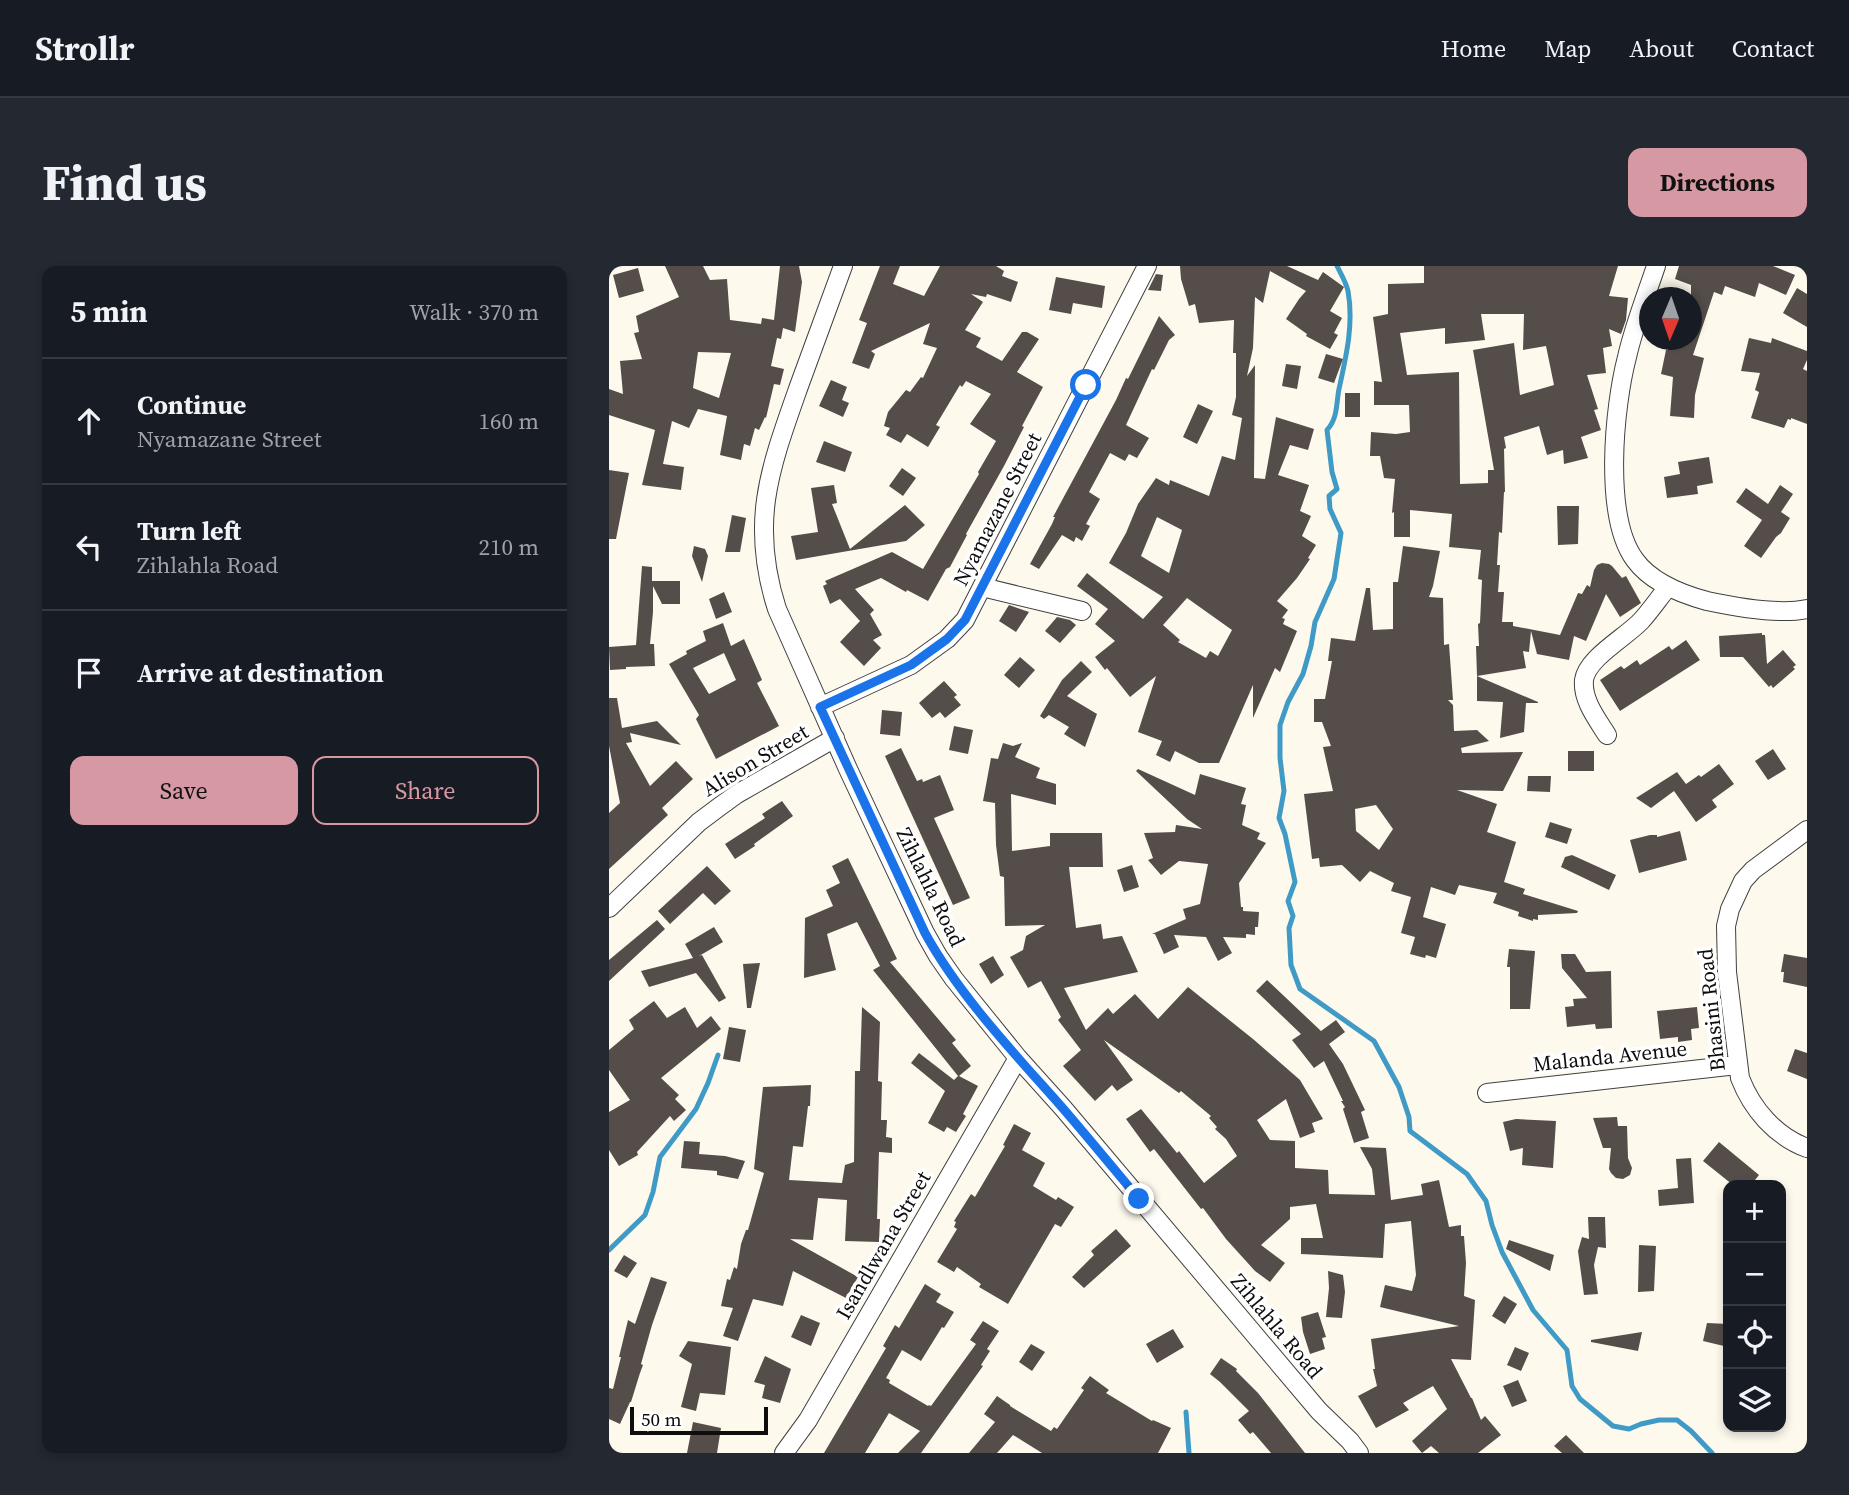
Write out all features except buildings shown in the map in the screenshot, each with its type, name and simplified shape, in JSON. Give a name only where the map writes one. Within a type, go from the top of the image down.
[{"type":"street","name":"Zihlahla Road","points":[[843,266],[777,447],[766,493],[763,549],[771,590],[782,621],[938,956],[1018,1058],[1319,1411],[1359,1453]]},
{"type":"street","name":"Nyamazane Street","points":[[820,707],[911,665],[947,639],[965,620],[1147,266]]},
{"type":"street","points":[[1656,266],[1627,355],[1621,383],[1614,465],[1616,497],[1624,541],[1640,567],[1668,587],[1694,597],[1729,606],[1783,611],[1807,609]]},
{"type":"street","points":[[982,587],[1082,611]]},
{"type":"street","points":[[1607,735],[1590,707],[1585,691],[1587,671],[1643,619],[1668,587]]},
{"type":"street","name":"Alison Street","points":[[609,908],[699,822],[737,794],[835,738]]},
{"type":"street","name":"Bhasini Road","points":[[1807,830],[1753,870],[1743,881],[1730,908],[1726,926],[1727,972],[1737,1065],[1746,1092],[1773,1129],[1807,1149]]},
{"type":"street","name":"Isandlwana Street","points":[[784,1453],[808,1420],[1018,1058]]},
{"type":"street","name":"Malanda Avenue","points":[[1487,1093],[1737,1065]]},
{"type":"waterway","points":[[1337,266],[1348,291],[1350,328],[1336,411],[1327,430],[1337,489],[1329,496],[1330,509],[1341,533],[1334,579],[1315,622],[1303,674],[1288,702],[1280,725],[1284,791],[1279,818],[1295,882],[1288,901],[1293,916],[1289,928],[1291,965],[1300,989],[1374,1041],[1399,1087],[1409,1117],[1410,1131],[1467,1174],[1486,1201],[1502,1252],[1533,1310],[1567,1350],[1572,1386],[1580,1399],[1613,1426],[1629,1429],[1659,1420],[1677,1420],[1712,1453]]},
{"type":"waterway","points":[[609,1250],[645,1215],[660,1157],[696,1109],[718,1055]]},
{"type":"waterway","points":[[1186,1412],[1189,1453]]},
{"type":"route","points":[[1086,385],[965,620],[947,639],[911,665],[820,707],[938,956],[1018,1058],[1139,1199]]}]
